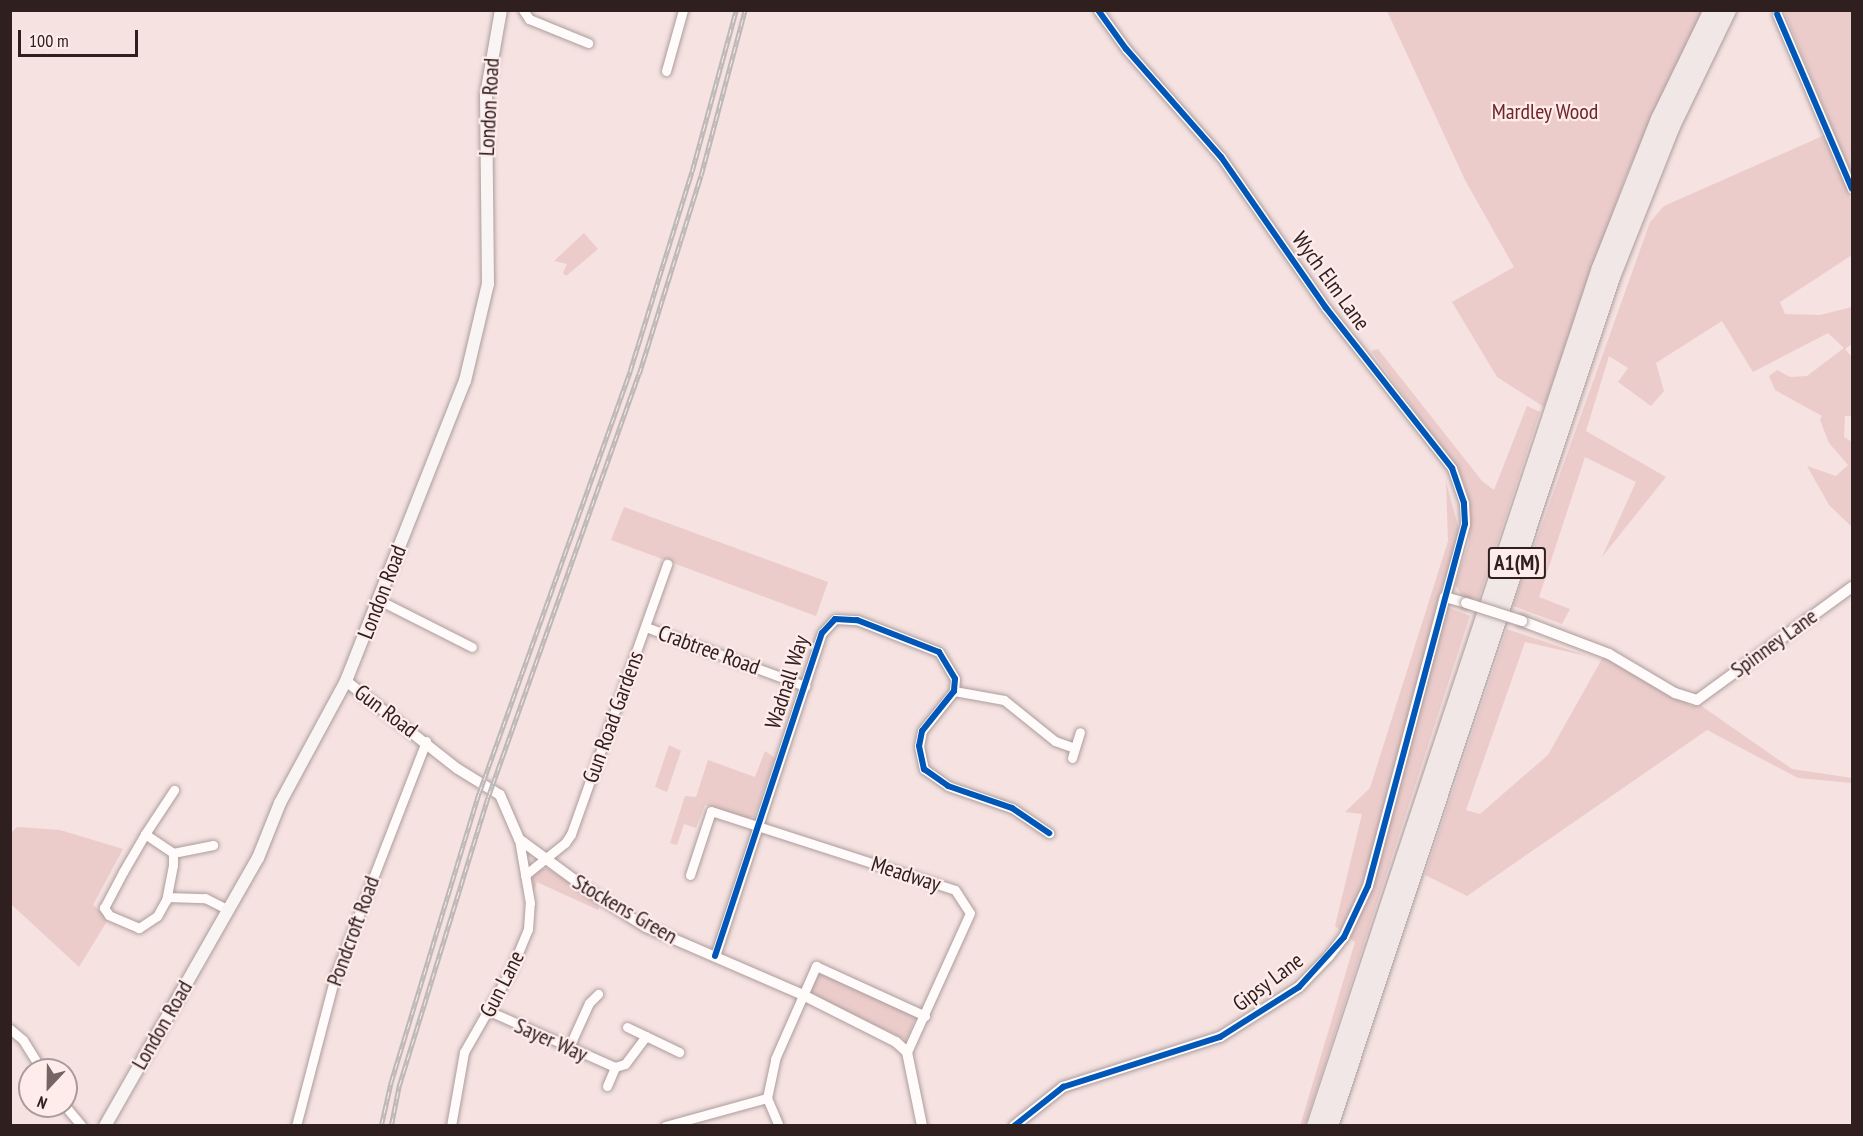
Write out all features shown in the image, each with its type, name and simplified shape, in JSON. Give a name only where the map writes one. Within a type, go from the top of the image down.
[{"type":"highway","name":"A1(M)","points":[[1315,1125],[1600,268],[1659,120],[1712,10]]},
{"type":"highway","name":"A1(M)","points":[[1330,1125],[1612,277],[1672,126],[1728,10]]},
{"type":"main road","name":"London Road","points":[[105,1125],[258,858],[280,803],[346,681],[465,381],[483,317],[490,259],[486,95],[501,10]]},
{"type":"street","points":[[523,10],[529,19],[588,43]]},
{"type":"street","name":"Wych Elm Lane","points":[[1098,10],[1126,49],[1221,157],[1326,308],[1452,468],[1464,503],[1465,524],[1445,597]]},
{"type":"street","points":[[666,71],[679,12]]},
{"type":"street","points":[[1777,14],[1852,189]]},
{"type":"street","name":"Gun Road Gardens","points":[[525,875],[571,834],[667,564]]},
{"type":"street","name":"Spinney Lane","points":[[1445,597],[1522,621],[1609,654],[1675,693],[1696,700],[1852,587]]},
{"type":"street","name":"Gipsy Lane","points":[[1014,1125],[1063,1086],[1220,1037],[1299,987],[1329,956],[1344,937],[1368,886],[1445,597]]},
{"type":"street","points":[[379,600],[472,647]]},
{"type":"street","name":"Wadnall Way","points":[[715,956],[822,633],[835,619],[857,620],[929,646],[949,665],[955,679],[954,691]]},
{"type":"street","name":"Crabtree Road","points":[[646,627],[805,686]]},
{"type":"street","name":"Gun Road","points":[[346,681],[374,706],[426,741],[458,769],[500,795],[519,839]]},
{"type":"street","points":[[1049,833],[1012,808],[948,786],[924,769],[919,746],[922,731],[954,691],[1004,700],[1073,753],[1080,732]]},
{"type":"street","name":"Pondcroft Road","points":[[296,1125],[335,976],[426,741]]},
{"type":"street","points":[[173,853],[167,897],[157,916],[139,928],[109,915],[104,908],[145,834],[174,790]]},
{"type":"street","name":"Meadway","points":[[690,874],[711,811],[955,890],[966,902],[968,920],[907,1052]]},
{"type":"street","points":[[145,834],[173,853],[213,845]]},
{"type":"street","name":"Stockens Green","points":[[519,839],[544,860],[646,927],[803,995],[896,1042],[907,1052]]},
{"type":"street","name":"Gun Lane","points":[[454,1124],[464,1052],[489,1011],[528,929],[531,913],[519,839]]},
{"type":"street","points":[[167,897],[205,898],[227,909]]},
{"type":"street","points":[[779,1125],[767,1098],[770,1072],[816,966],[925,1016]]},
{"type":"street","points":[[569,1047],[586,1009],[598,994]]},
{"type":"street","name":"Sayer Way","points":[[489,1011],[615,1067],[625,1064],[646,1036]]},
{"type":"street","points":[[627,1027],[679,1052]]},
{"type":"street","points":[[10,1029],[23,1040],[34,1058]]},
{"type":"street","points":[[907,1052],[922,1125]]},
{"type":"street","name":"Sayer Way","points":[[607,1086],[615,1067]]},
{"type":"street","points":[[665,1125],[767,1098]]},
{"type":"green space","name":"Mardley Wood","points":[[1387,11],[1703,11],[1625,178],[1544,407],[1497,377],[1452,302],[1514,267],[1465,180]]},
{"type":"green space","points":[[1784,11],[1852,11],[1852,175],[1834,132]]},
{"type":"green space","points":[[1825,135],[1852,202],[1852,255],[1780,302],[1785,314],[1820,315],[1852,307],[1852,344],[1845,349],[1852,357],[1852,416],[1845,416],[1844,437],[1852,442],[1852,527],[1829,505],[1807,466],[1836,476],[1848,465],[1829,443],[1820,420],[1822,416],[1775,390],[1769,376],[1777,370],[1790,377],[1807,376],[1844,348],[1828,333],[1753,372],[1722,321],[1656,363],[1664,391],[1651,406],[1618,382],[1628,368],[1609,356],[1586,431],[1666,477],[1602,557],[1636,482],[1585,457],[1539,597],[1570,609],[1562,624],[1513,606],[1650,222],[1664,206]]},
{"type":"green space","points":[[584,233],[598,249],[566,276],[563,273],[567,264],[554,261]]},
{"type":"green space","points":[[1378,349],[1482,481],[1494,490],[1527,406],[1540,412],[1478,600],[1463,597],[1455,585],[1469,542],[1470,503],[1463,481],[1453,462],[1371,351]]},
{"type":"green space","points":[[1446,482],[1460,533],[1437,603],[1470,616],[1305,1125],[1300,1126],[1355,942],[1335,926],[1362,814],[1345,812],[1370,788],[1448,541]]},
{"type":"green space","points":[[624,507],[828,582],[816,616],[611,540]]},
{"type":"green space","points":[[1507,629],[1587,656],[1525,642],[1466,810],[1480,814],[1548,755],[1603,657],[1692,706],[1700,705],[1792,769],[1852,778],[1852,783],[1798,778],[1707,730],[1467,896],[1425,875]]},
{"type":"green space","points":[[669,745],[681,751],[667,792],[655,787]]},
{"type":"green space","points":[[765,751],[775,758],[754,817],[746,819],[705,805],[696,828],[684,824],[677,845],[670,843],[685,796],[696,797],[708,760],[755,777]]},
{"type":"green space","points":[[17,827],[60,830],[123,849],[93,905],[109,918],[79,967],[11,904],[10,834]]},
{"type":"green space","points":[[538,869],[549,869],[600,903],[598,910],[537,882],[533,893],[530,880]]},
{"type":"green space","points":[[818,971],[916,1017],[906,1040],[808,993]]},
{"type":"railway","points":[[381,1126],[391,1082],[479,793],[630,371],[692,171],[736,10]]},
{"type":"railway","points":[[391,1126],[399,1086],[488,797],[639,374],[701,175],[745,10]]},
{"type":"cycle path","points":[[1014,1126],[1063,1087],[1220,1037],[1299,987],[1344,937],[1368,886],[1465,524],[1464,503],[1452,468],[1326,308],[1221,157],[1126,49],[1098,10]]},
{"type":"cycle path","points":[[1777,14],[1852,189]]},
{"type":"cycle path","points":[[715,956],[822,633],[835,619],[857,620],[939,652],[955,679],[954,691],[922,731],[919,746],[924,769],[948,786],[1012,808],[1049,833]]}]
